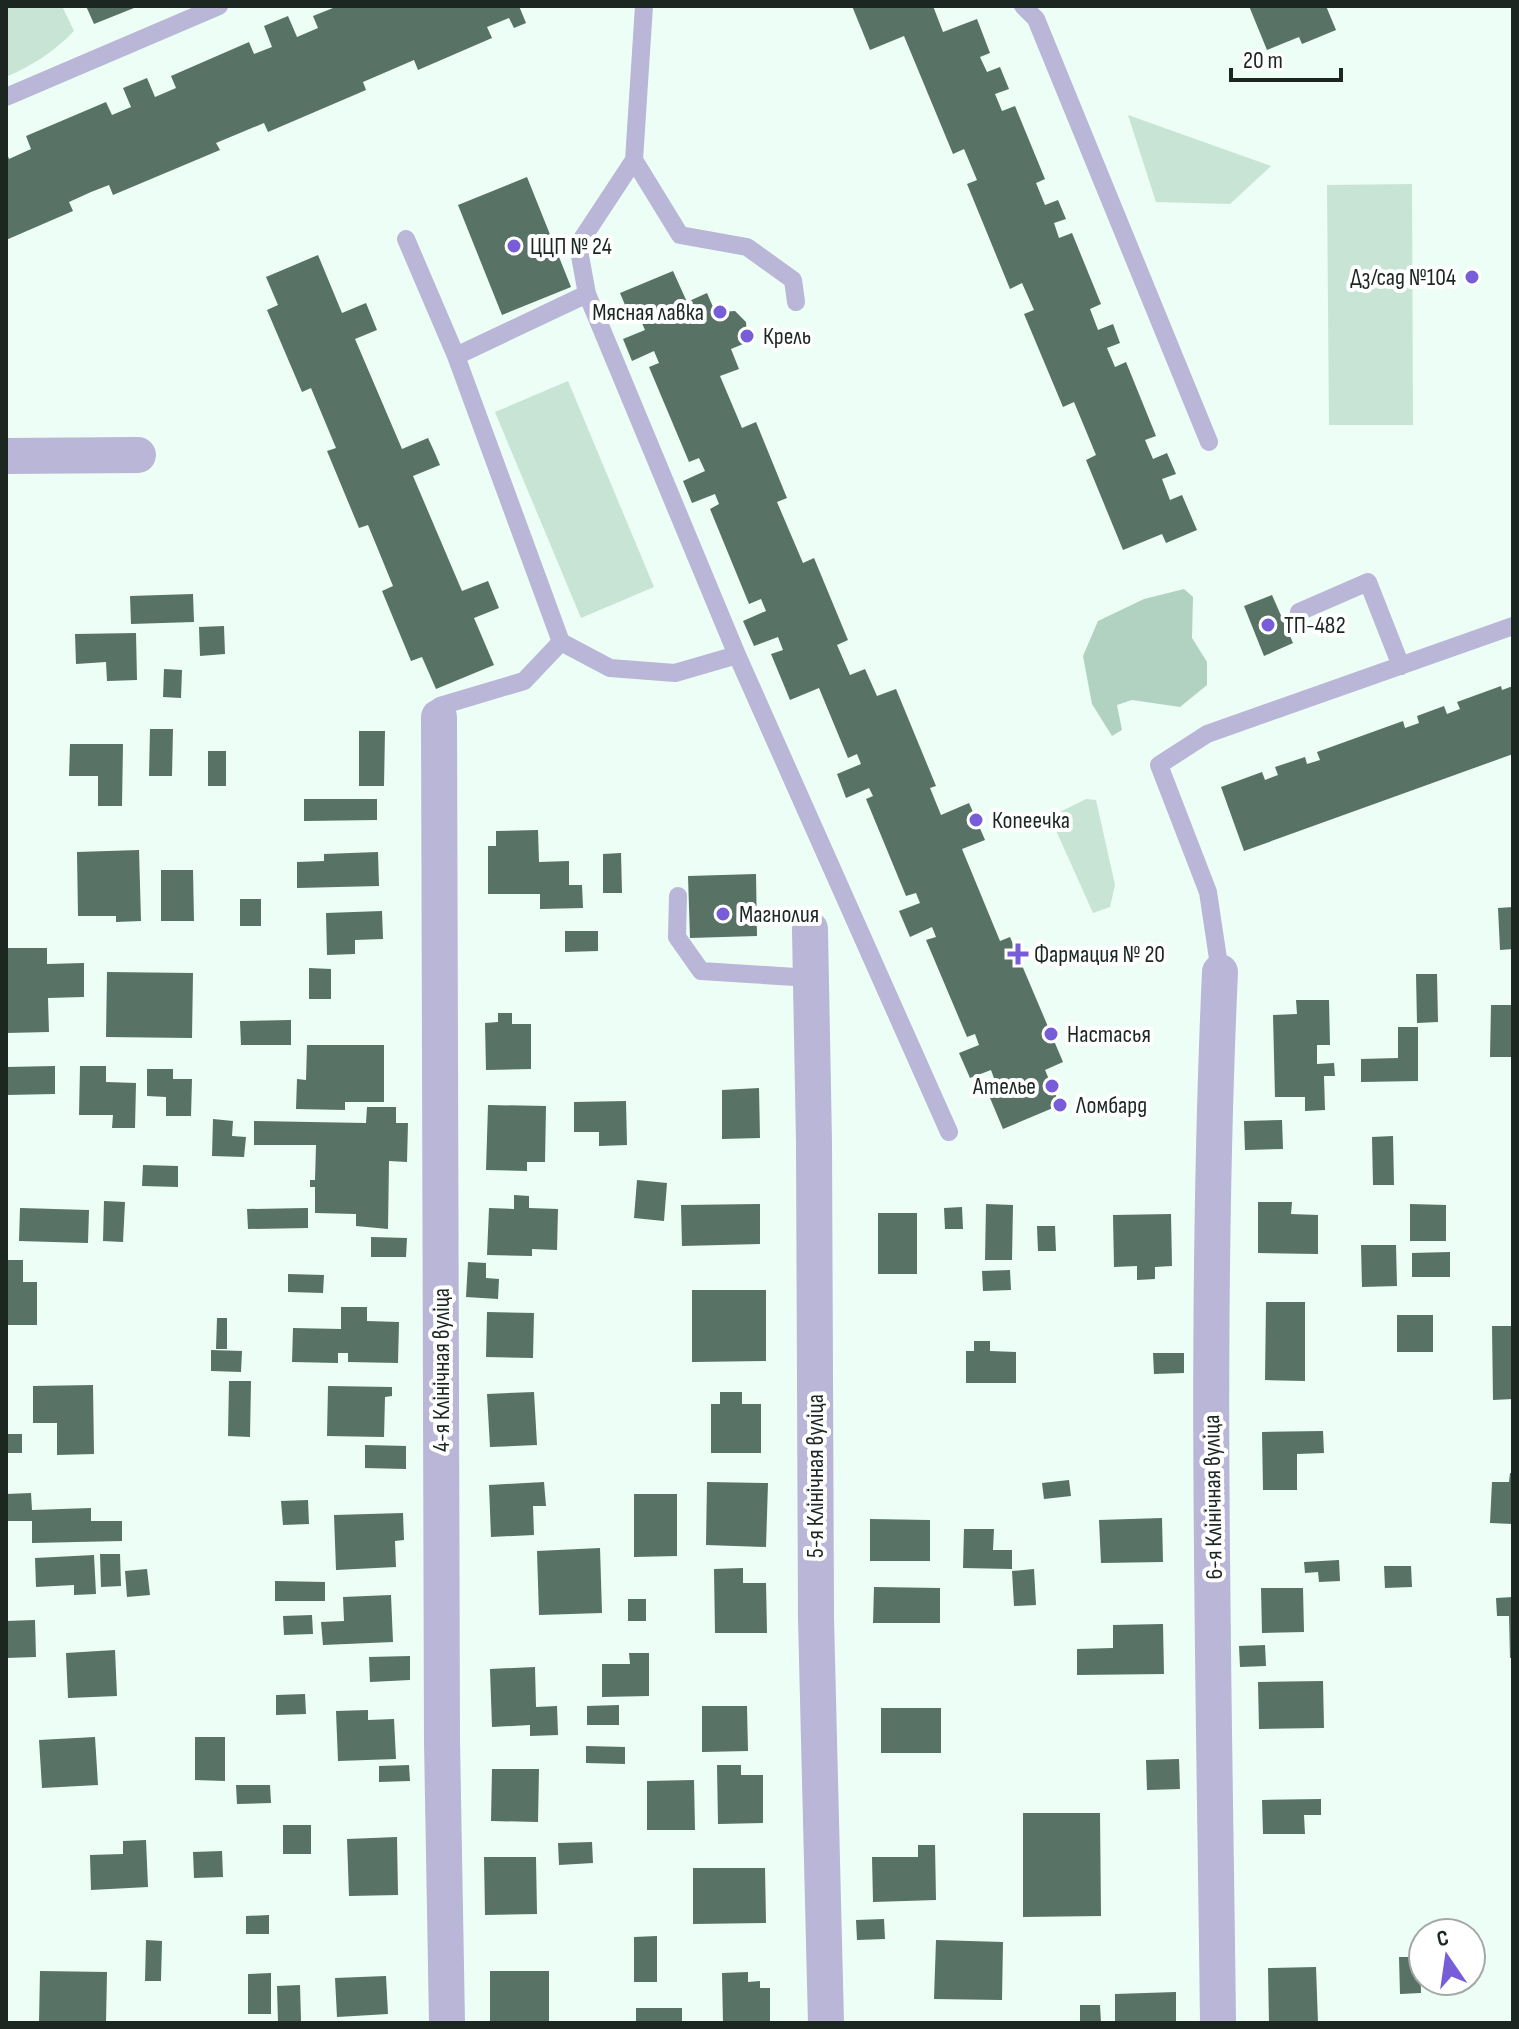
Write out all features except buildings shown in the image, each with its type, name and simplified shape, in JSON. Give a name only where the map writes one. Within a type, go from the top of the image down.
[{"type":"street","points":[[6,456],[138,455]]},
{"type":"street","name":"4-я Клінічная вуліца","points":[[439,717],[442,1741],[447,2023]]},
{"type":"street","name":"5-я Клінічная вуліца","points":[[810,929],[816,1618],[826,2023]]},
{"type":"street","name":"6-я Клінічная вуліца","points":[[1218,2023],[1211,1302],[1213,1124],[1220,972]]},
{"type":"lane","points":[[6,97],[219,6]]},
{"type":"lane","points":[[644,6],[634,160],[578,245],[587,294],[737,655],[949,1132]]},
{"type":"lane","points":[[1032,10],[1209,442]]},
{"type":"lane","points":[[634,160],[680,235],[747,247],[793,280],[796,302]]},
{"type":"lane","points":[[406,239],[456,356],[561,642],[610,668],[675,673],[737,655]]},
{"type":"lane","points":[[456,356],[587,294]]},
{"type":"lane","points":[[1299,612],[1368,582],[1401,666]]},
{"type":"lane","points":[[1220,972],[1208,892],[1159,765],[1207,734],[1513,626]]},
{"type":"lane","points":[[439,717],[440,706],[524,681],[561,642]]},
{"type":"lane","points":[[678,896],[677,937],[701,971],[811,978]]},
{"type":"green space","points":[[6,6],[62,6],[74,31],[43,57],[6,77]]},
{"type":"green space","points":[[1128,115],[1271,166],[1230,204],[1156,202]]},
{"type":"green space","points":[[1412,184],[1413,425],[1329,425],[1327,185]]},
{"type":"green space","points":[[568,381],[654,587],[581,618],[495,412]]},
{"type":"green space","points":[[1184,589],[1193,597],[1192,638],[1207,662],[1207,685],[1180,707],[1132,700],[1117,705],[1122,730],[1112,736],[1092,704],[1083,656],[1098,621],[1144,599]]},
{"type":"green space","points":[[1086,799],[1096,800],[1115,885],[1110,907],[1093,913],[1050,817]]},
{"type":"place","name":"ЦЦП № 24","points":[[514,246]]},
{"type":"place","name":"Дз/сад №104","points":[[1472,277]]},
{"type":"place","name":"Мясная лавка","points":[[720,312]]},
{"type":"place","name":"Крель","points":[[747,336]]},
{"type":"place","name":"ТП-482","points":[[1268,625]]},
{"type":"place","name":"Копеечка","points":[[976,820]]},
{"type":"place","name":"Магнолия","points":[[723,914]]},
{"type":"place","name":"Фармация № 20","points":[[1018,954]]},
{"type":"place","name":"Настасья","points":[[1051,1034]]},
{"type":"place","name":"Ателье","points":[[1052,1086]]},
{"type":"place","name":"Ломбард","points":[[1060,1105]]}]
